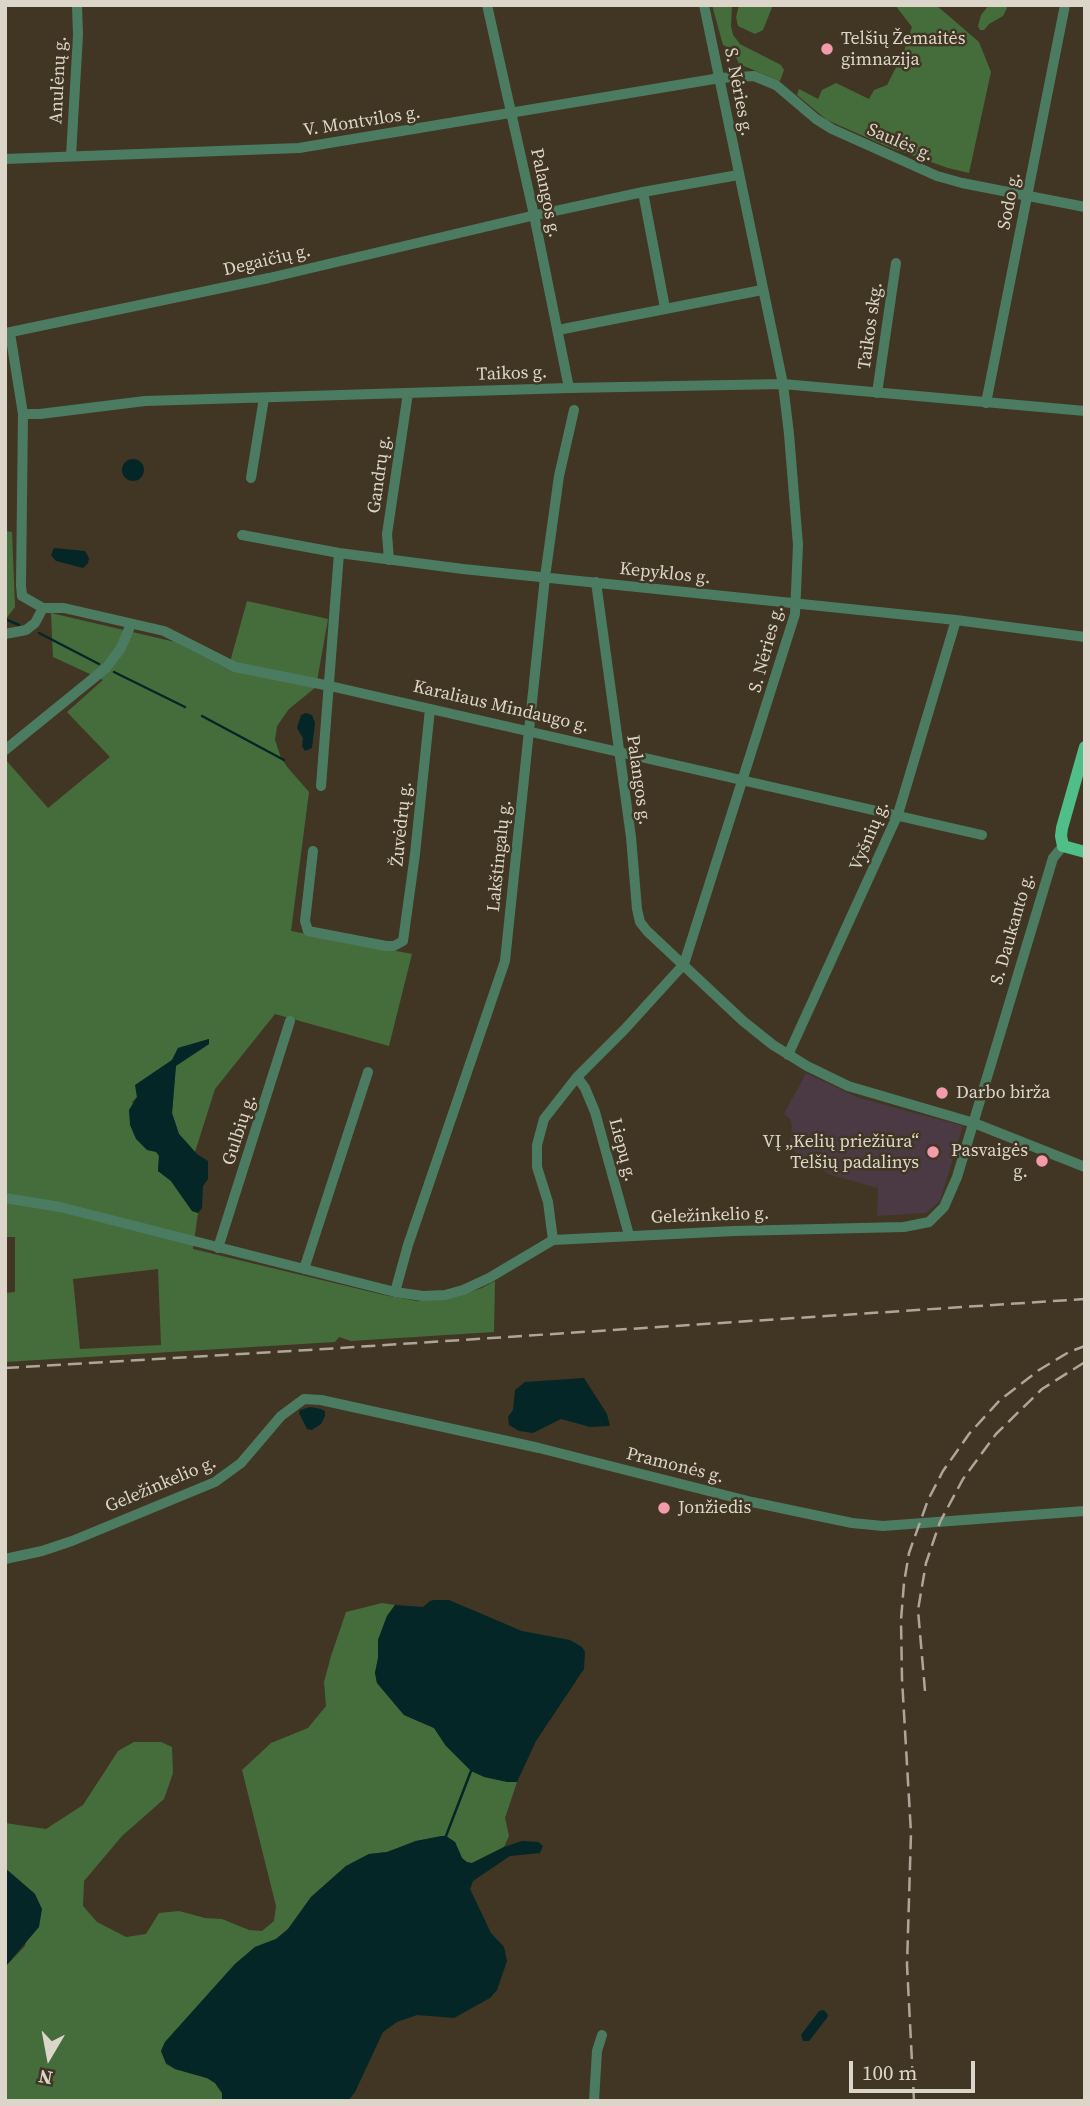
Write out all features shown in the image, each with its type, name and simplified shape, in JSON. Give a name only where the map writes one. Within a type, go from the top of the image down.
[{"type":"main road","name":"S. Daukanto g.","points":[[1063,846],[1062,828],[1085,747]]},
{"type":"main road","points":[[1063,846],[1085,852]]},
{"type":"street","name":"Anulėnų g.","points":[[71,156],[78,35],[76,5]]},
{"type":"street","name":"Palangos g.","points":[[487,5],[569,388]]},
{"type":"street","name":"S. Nėries g.","points":[[553,1240],[548,1202],[537,1167],[537,1145],[544,1119],[577,1077],[684,964],[792,628],[796,604],[798,545],[783,384],[704,5]]},
{"type":"street","name":"Sodo g.","points":[[986,403],[1065,5]]},
{"type":"street","name":"Saulės g.","points":[[720,78],[754,76],[765,79],[816,119],[854,140],[937,176],[1085,207]]},
{"type":"street","name":"V. Montvilos g.","points":[[5,159],[299,148],[720,78]]},
{"type":"street","name":"Degaičių g.","points":[[7,333],[269,278],[534,215],[738,175]]},
{"type":"street","points":[[643,192],[666,308]]},
{"type":"street","name":"Taikos skg.","points":[[877,393],[896,263]]},
{"type":"street","points":[[558,330],[762,290]]},
{"type":"street","points":[[7,333],[23,414]]},
{"type":"street","name":"Taikos g.","points":[[23,414],[145,401],[783,384],[1085,411]]},
{"type":"street","name":"Gandrų g.","points":[[389,560],[387,534],[408,393]]},
{"type":"street","points":[[251,478],[264,398]]},
{"type":"street","name":"Lakštingalų g.","points":[[395,1292],[408,1245],[505,961],[545,577],[559,476],[574,410]]},
{"type":"street","name":"Karaliaus Mindaugo g.","points":[[23,414],[23,526],[20,570],[22,596],[43,608],[64,608],[164,631],[235,667],[744,779],[982,835]]},
{"type":"street","name":"Kepyklos g.","points":[[242,535],[389,560],[956,620],[1085,637]]},
{"type":"street","points":[[321,786],[339,553]]},
{"type":"street","name":"Palangos g.","points":[[596,582],[617,751],[631,837],[638,915],[647,931],[684,964]]},
{"type":"street","points":[[5,634],[26,630],[43,608]]},
{"type":"street","name":"Vyšnių g.","points":[[788,1055],[898,814],[956,620]]},
{"type":"street","points":[[5,750],[106,668],[121,648],[131,624]]},
{"type":"street","name":"Žuvėdrų g.","points":[[313,851],[305,921],[308,931],[386,946],[394,946],[403,941],[430,709]]},
{"type":"street","name":"S. Daukanto g.","points":[[974,1123],[1053,858],[1063,846]]},
{"type":"street","points":[[684,964],[743,1021],[788,1055],[848,1086],[974,1123],[1085,1167]]},
{"type":"street","name":"Gulbių g.","points":[[218,1248],[290,1021]]},
{"type":"street","points":[[304,1269],[368,1072]]},
{"type":"street","name":"Liepų g.","points":[[577,1077],[595,1112],[629,1235]]},
{"type":"street","name":"Geležinkelio g.","points":[[5,1198],[60,1207],[395,1292],[423,1296],[445,1295],[489,1278],[553,1240],[629,1235],[904,1227],[929,1222],[938,1216],[949,1198],[974,1123]]},
{"type":"street","name":"Geležinkelio g.","points":[[5,1559],[72,1541],[215,1482],[231,1472],[281,1416],[304,1399]]},
{"type":"street","name":"Pramonės g.","points":[[304,1399],[321,1400],[539,1448],[752,1502],[852,1523],[883,1526],[1085,1511]]},
{"type":"street","points":[[594,2101],[597,2051],[602,2035]]},
{"type":"shaded area","points":[[806,1073],[859,1098],[963,1126],[940,1201],[926,1213],[877,1216],[878,1188],[831,1175],[800,1160],[790,1145],[792,1126],[790,1119],[784,1114]]},
{"type":"green space","points":[[712,5],[732,5],[733,35],[740,44],[781,65],[784,70],[780,81],[739,64],[733,50],[723,45]]},
{"type":"green space","points":[[739,5],[773,5],[763,30],[755,34],[738,26],[736,17]]},
{"type":"green space","points":[[895,5],[936,5],[979,42],[991,72],[969,173],[886,146],[827,120],[797,95],[799,89],[818,99],[822,90],[836,83],[869,99],[874,90],[887,85],[903,54],[912,27]]},
{"type":"green space","points":[[989,5],[1006,5],[1007,8],[1003,16],[980,30],[978,26],[981,15]]},
{"type":"green space","points":[[5,531],[12,532],[15,607],[5,620]]},
{"type":"green space","points":[[247,601],[328,619],[316,687],[289,709],[277,726],[275,740],[281,758],[309,792],[291,931],[412,954],[389,1046],[275,1014],[215,1089],[195,1152],[179,1134],[172,1114],[176,1065],[209,1044],[209,1039],[178,1048],[172,1060],[136,1085],[137,1097],[132,1102],[159,1156],[158,1171],[171,1181],[192,1211],[198,1213],[193,1249],[417,1301],[447,1299],[495,1281],[494,1332],[351,1341],[339,1337],[335,1342],[5,1362],[5,1293],[15,1292],[15,1237],[5,1237],[5,759],[48,808],[110,757],[67,712],[103,680],[53,657],[51,613],[175,642],[228,669]],"holes":[[[158,1269],[161,1345],[80,1349],[73,1279]]]},
{"type":"green space","points":[[382,1603],[395,1605],[387,1616],[378,1640],[375,1673],[377,1683],[404,1715],[434,1728],[446,1746],[507,1782],[517,1782],[505,1818],[509,1836],[504,1847],[472,1863],[467,1863],[462,1858],[455,1842],[446,1836],[416,1841],[387,1852],[369,1854],[346,1866],[311,1897],[288,1929],[276,1939],[255,1947],[235,1964],[165,2042],[161,2051],[166,2064],[215,2083],[222,2093],[222,2101],[5,2101],[5,1967],[25,1946],[35,1894],[5,1868],[5,1823],[46,1829],[83,1805],[118,1751],[134,1742],[161,1742],[172,1747],[173,1773],[164,1799],[122,1836],[84,1881],[83,1906],[97,1922],[126,1937],[146,1934],[159,1913],[179,1911],[205,1918],[222,1919],[249,1930],[262,1931],[274,1921],[276,1906],[242,1770],[271,1743],[308,1728],[326,1706],[324,1682],[346,1612]]},
{"type":"water","points":[[133,459],[141,462],[144,470],[141,478],[133,481],[125,478],[122,470],[125,462]]},
{"type":"water","points":[[54,548],[85,551],[89,558],[88,563],[83,568],[56,561],[51,555]]},
{"type":"water","points":[[301,715],[312,715],[315,723],[312,748],[305,751],[302,746],[303,738],[297,728]]},
{"type":"water","points":[[209,1039],[209,1044],[176,1066],[172,1113],[179,1134],[197,1154],[208,1161],[208,1179],[203,1186],[202,1208],[198,1213],[192,1211],[171,1181],[158,1171],[159,1156],[156,1152],[147,1150],[136,1139],[130,1125],[129,1110],[137,1097],[135,1085],[172,1060],[178,1048]]},
{"type":"water","points":[[584,1378],[607,1414],[610,1426],[590,1427],[561,1419],[533,1433],[519,1431],[509,1425],[508,1417],[513,1410],[515,1390],[525,1382]]},
{"type":"water","points":[[310,1407],[325,1411],[321,1424],[312,1430],[307,1429],[299,1413],[300,1410]]},
{"type":"water","points":[[434,1600],[449,1600],[522,1631],[570,1640],[585,1652],[584,1669],[536,1741],[517,1782],[484,1777],[471,1771],[446,1746],[434,1728],[404,1715],[377,1683],[375,1673],[378,1640],[387,1616],[395,1605],[423,1607]]},
{"type":"water","points":[[441,1836],[455,1842],[462,1858],[472,1863],[522,1841],[538,1842],[543,1846],[540,1853],[510,1856],[473,1881],[470,1889],[491,1933],[504,1947],[507,1961],[497,1990],[490,1998],[454,2018],[417,2015],[397,2022],[383,2032],[355,2092],[348,2101],[222,2101],[222,2093],[215,2083],[175,2069],[166,2063],[161,2051],[165,2042],[235,1964],[255,1947],[276,1939],[288,1929],[311,1897],[346,1866],[369,1854],[387,1852],[416,1841]]},
{"type":"water","points":[[5,1868],[35,1894],[42,1909],[39,1927],[5,1967]]},
{"type":"water","points":[[824,2010],[827,2018],[809,2041],[803,2041],[801,2035],[819,2011]]},
{"type":"waterway","points":[[5,619],[19,625]]},
{"type":"waterway","points":[[39,633],[99,664]]},
{"type":"waterway","points":[[114,672],[185,707]]},
{"type":"waterway","points":[[202,716],[284,760]]},
{"type":"waterway","points":[[446,1836],[471,1771]]},
{"type":"railway","points":[[5,1368],[1085,1299]]},
{"type":"railway","points":[[914,2101],[907,1965],[911,1833],[901,1620],[909,1553],[928,1500],[943,1471],[969,1434],[1000,1400],[1039,1370],[1085,1346]]},
{"type":"railway","points":[[925,1691],[918,1610],[926,1563],[940,1522],[963,1479],[996,1434],[1042,1389],[1085,1362]]},
{"type":"place","name":"Telšių Žemaitės gimnazija","points":[[827,49]]},
{"type":"place","name":"Darbo birža","points":[[942,1093]]},
{"type":"place","name":"VĮ „Kelių priežiūra“ Telšių padalinys","points":[[933,1152]]},
{"type":"place","name":"Pasvaigės g.","points":[[1042,1161]]},
{"type":"place","name":"Jonžiedis","points":[[664,1508]]}]
